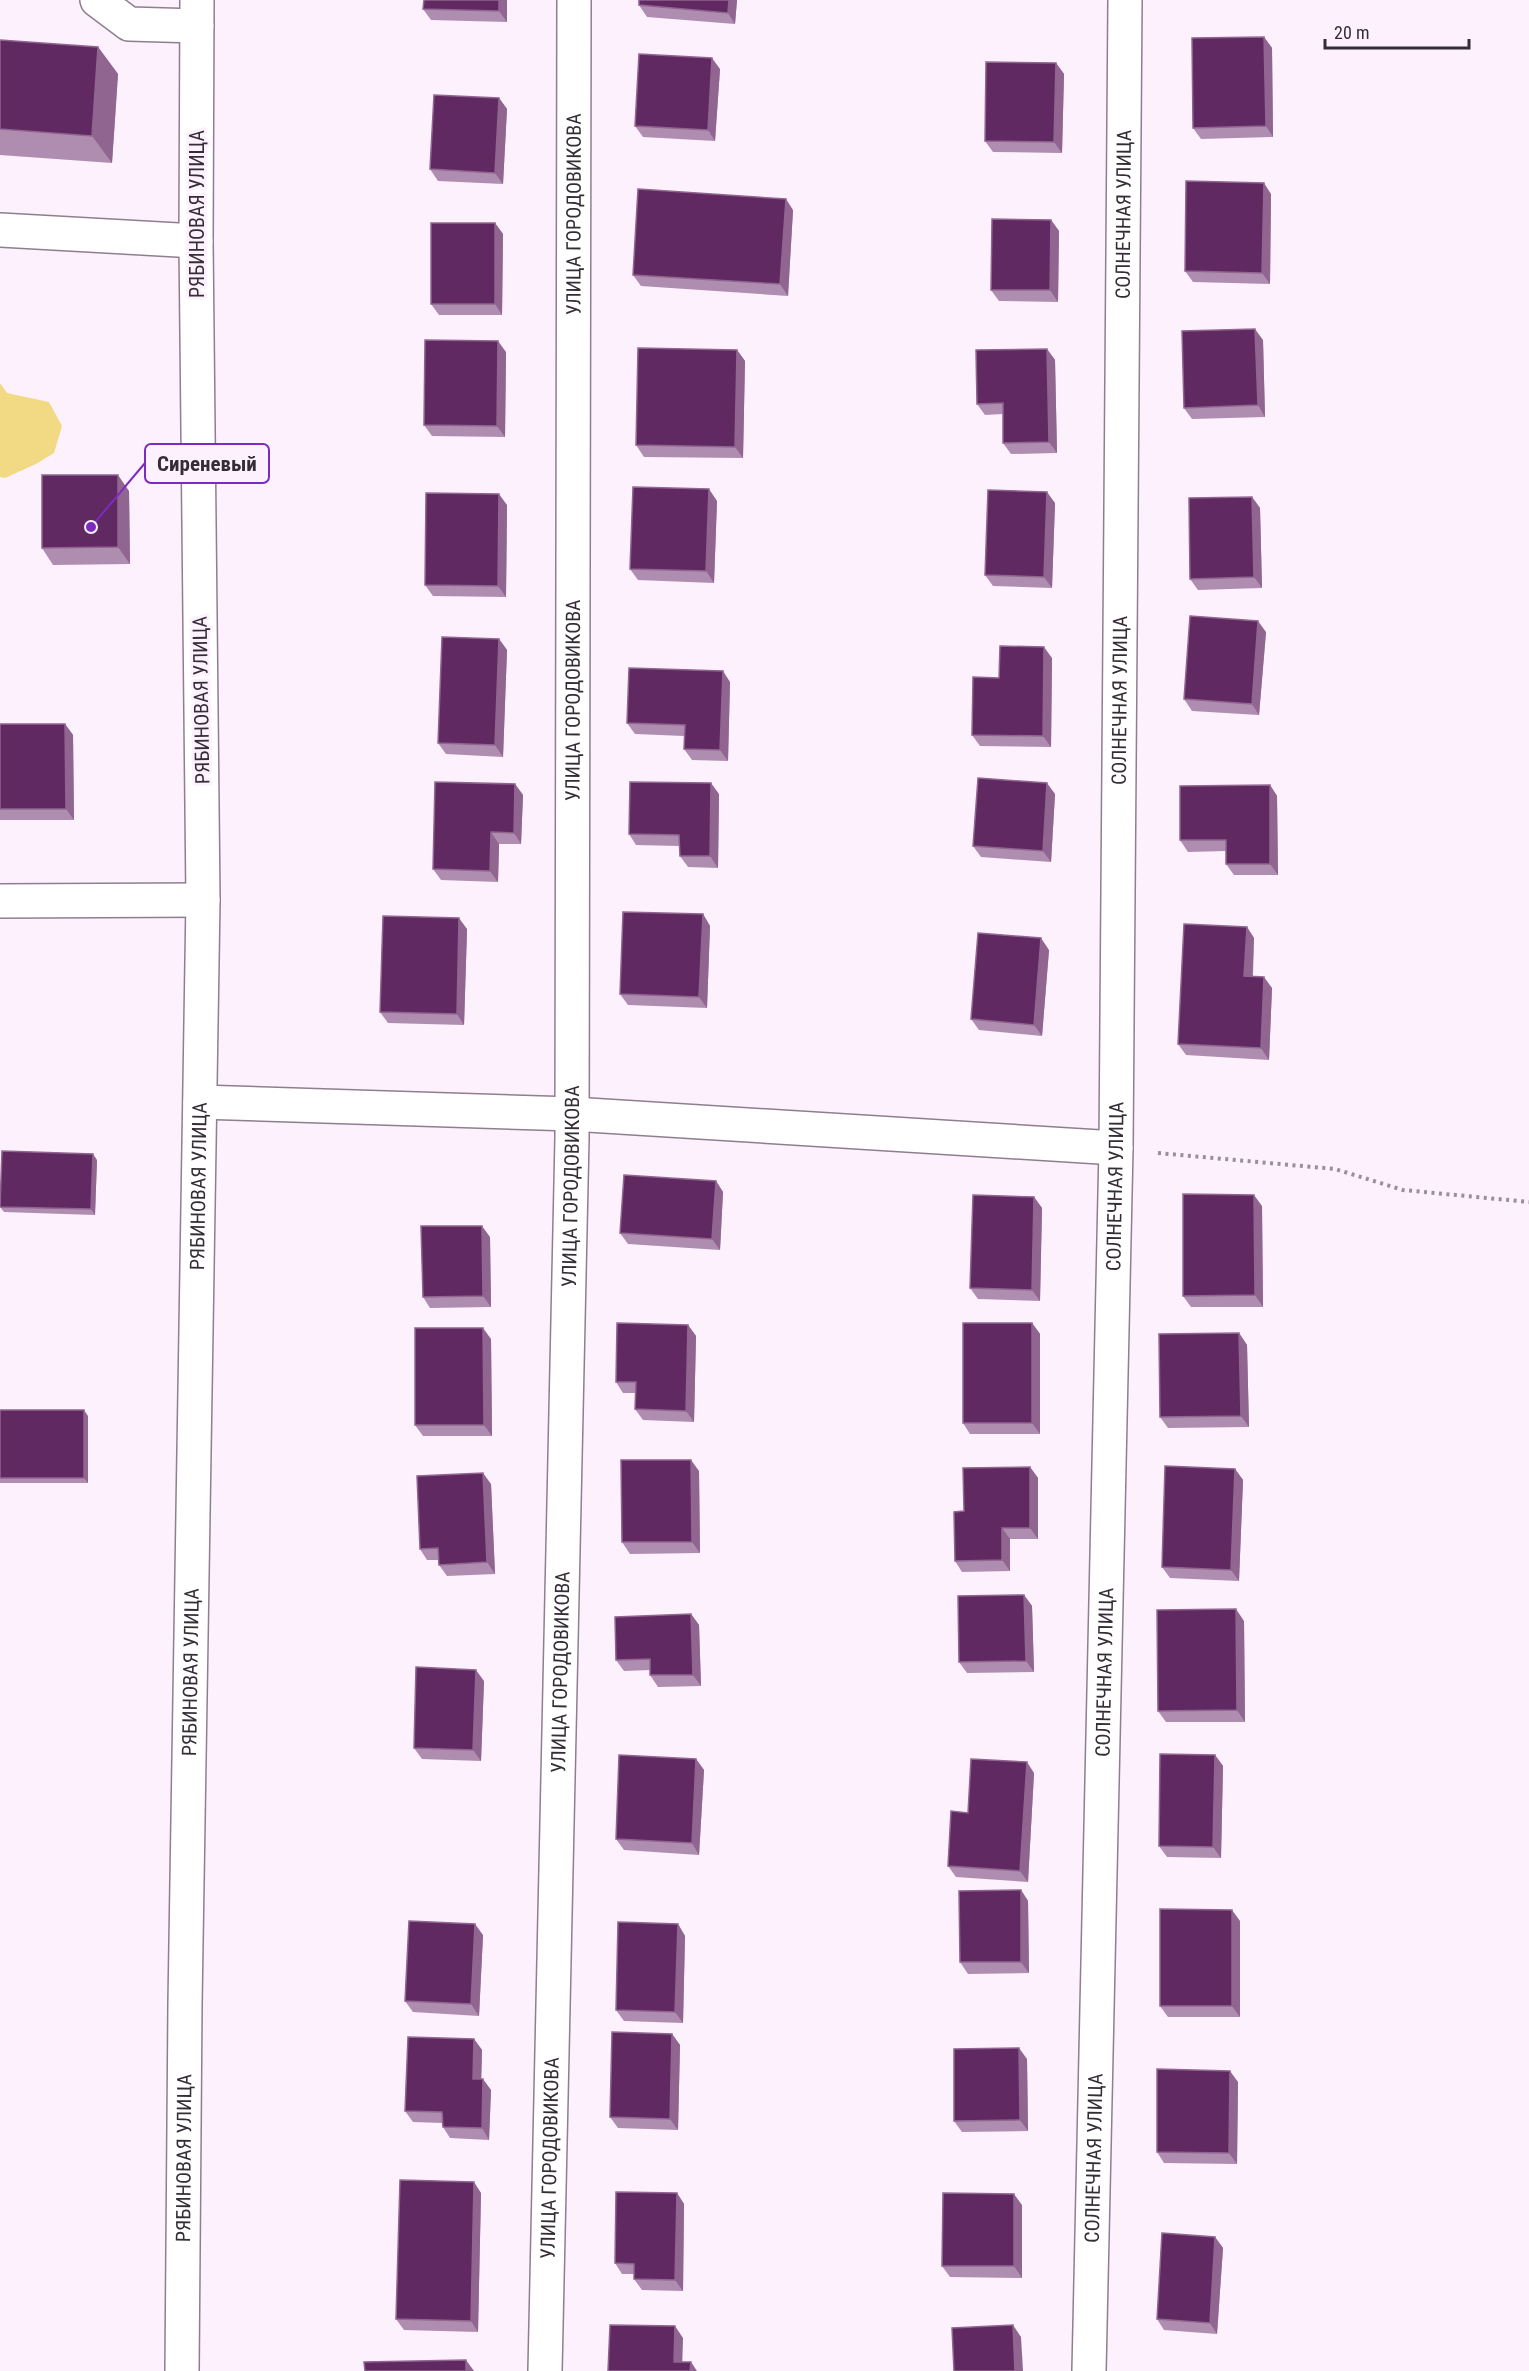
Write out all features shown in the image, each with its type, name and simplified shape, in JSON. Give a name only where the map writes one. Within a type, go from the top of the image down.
[{"type":"street","points":[[97,0],[129,24],[197,13]]},
{"type":"street","name":"УЛИЦА ГОРОДОВИКОВА","points":[[545,2371],[572,1114],[574,0]]},
{"type":"street","name":"СОЛНЕЧНАЯ УЛИЦА","points":[[1089,2371],[1116,1148],[1125,0]]},
{"type":"street","name":"РЯБИНОВАЯ УЛИЦА","points":[[182,2371],[185,2004],[203,900],[196,241],[197,13]]},
{"type":"street","points":[[0,230],[196,241]]},
{"type":"street","points":[[0,901],[203,900]]},
{"type":"street","points":[[200,1102],[572,1114],[1116,1148]]},
{"type":"path","points":[[1116,1148],[1335,1169],[1403,1190],[1529,1202]]},
{"type":"shaded area","points":[[0,383],[7,393],[49,402],[62,426],[54,453],[5,478],[0,477]]},
{"type":"building","points":[[424,0],[499,0],[499,11],[423,9]]},
{"type":"building","points":[[639,0],[729,0],[728,13],[639,5]]},
{"type":"building","points":[[1264,37],[1266,126],[1193,128],[1192,38]]},
{"type":"building","points":[[0,40],[98,47],[92,136],[0,129]]},
{"type":"building","points":[[639,54],[712,58],[708,130],[635,126]]},
{"type":"building","points":[[986,62],[1056,63],[1054,142],[985,141]]},
{"type":"building","points":[[434,95],[499,98],[495,173],[430,169]]},
{"type":"building","points":[[1186,181],[1264,183],[1262,273],[1185,271]]},
{"type":"building","points":[[638,189],[786,199],[780,284],[633,275]]},
{"type":"building","points":[[992,219],[1051,220],[1050,290],[991,290]]},
{"type":"building","points":[[431,223],[495,223],[495,304],[431,304]]},
{"type":"building","points":[[1255,329],[1258,405],[1184,408],[1182,331]]},
{"type":"building","points":[[425,340],[498,341],[497,426],[424,425]]},
{"type":"building","points":[[638,348],[737,350],[735,447],[636,445]]},
{"type":"building","points":[[1047,349],[1049,442],[1003,443],[1003,403],[977,404],[976,350]]},
{"type":"building","points":[[42,475],[118,475],[118,547],[42,548]]},
{"type":"building","points":[[633,487],[709,489],[706,571],[630,569]]},
{"type":"building","points":[[988,490],[1047,492],[1044,577],[985,575]]},
{"type":"building","points":[[426,493],[499,494],[498,586],[425,585]]},
{"type":"building","points":[[1252,497],[1254,577],[1190,579],[1189,498]]},
{"type":"building","points":[[1190,616],[1258,621],[1252,704],[1184,699]]},
{"type":"building","points":[[442,637],[499,639],[495,745],[438,743]]},
{"type":"building","points":[[1000,646],[1044,647],[1043,736],[972,735],[973,677],[999,678]]},
{"type":"building","points":[[629,668],[723,671],[720,750],[684,749],[685,725],[627,723]]},
{"type":"building","points":[[0,724],[65,724],[66,809],[0,809]]},
{"type":"building","points":[[978,778],[1047,783],[1043,851],[973,846]]},
{"type":"building","points":[[435,782],[515,784],[514,833],[491,832],[490,871],[433,869]]},
{"type":"building","points":[[630,782],[711,783],[710,856],[680,856],[679,835],[629,834]]},
{"type":"building","points":[[1270,785],[1270,864],[1226,864],[1226,840],[1180,840],[1180,786]]},
{"type":"building","points":[[623,912],[703,914],[699,997],[620,994]]},
{"type":"building","points":[[383,916],[459,918],[457,1014],[380,1012]]},
{"type":"building","points":[[1184,924],[1247,927],[1244,976],[1264,977],[1261,1048],[1178,1044]]},
{"type":"building","points":[[978,933],[1041,938],[1034,1025],[971,1019]]},
{"type":"building","points":[[2,1151],[93,1154],[91,1209],[0,1207]]},
{"type":"building","points":[[624,1175],[716,1181],[712,1239],[620,1233]]},
{"type":"building","points":[[1183,1194],[1254,1195],[1255,1295],[1183,1296]]},
{"type":"building","points":[[973,1195],[1034,1197],[1032,1290],[970,1288]]},
{"type":"building","points":[[421,1226],[482,1226],[483,1296],[423,1297]]},
{"type":"building","points":[[617,1323],[688,1325],[686,1411],[635,1409],[636,1382],[616,1382]]},
{"type":"building","points":[[963,1323],[1032,1323],[1032,1423],[963,1423]]},
{"type":"building","points":[[415,1328],[483,1328],[484,1425],[415,1425]]},
{"type":"building","points":[[1239,1333],[1241,1416],[1160,1417],[1159,1334]]},
{"type":"building","points":[[0,1410],[84,1410],[84,1478],[0,1478]]},
{"type":"building","points":[[621,1460],[691,1460],[692,1542],[622,1542]]},
{"type":"building","points":[[1165,1466],[1235,1469],[1231,1570],[1162,1567]]},
{"type":"building","points":[[1030,1467],[1030,1528],[1002,1528],[1002,1560],[955,1561],[954,1512],[964,1511],[963,1468]]},
{"type":"building","points":[[483,1473],[487,1562],[439,1565],[438,1548],[420,1549],[417,1476]]},
{"type":"building","points":[[1024,1595],[1026,1661],[959,1662],[958,1596]]},
{"type":"building","points":[[1236,1609],[1237,1710],[1158,1711],[1157,1610]]},
{"type":"building","points":[[691,1614],[693,1675],[650,1675],[650,1659],[616,1660],[615,1617]]},
{"type":"building","points":[[416,1667],[476,1670],[473,1750],[414,1748]]},
{"type":"building","points":[[1160,1754],[1215,1755],[1213,1847],[1159,1846]]},
{"type":"building","points":[[619,1755],[696,1759],[692,1843],[616,1839]]},
{"type":"building","points":[[971,1759],[1027,1762],[1020,1871],[948,1866],[951,1811],[968,1813]]},
{"type":"building","points":[[1021,1890],[1021,1962],[960,1962],[959,1891]]},
{"type":"building","points":[[1160,1909],[1232,1910],[1232,2006],[1160,2006]]},
{"type":"building","points":[[409,1921],[475,1924],[471,2004],[405,2001]]},
{"type":"building","points":[[618,1922],[678,1924],[675,2012],[616,2010]]},
{"type":"building","points":[[612,2032],[672,2034],[670,2119],[610,2117]]},
{"type":"building","points":[[408,2037],[474,2039],[473,2079],[483,2079],[482,2128],[443,2127],[442,2112],[405,2111]]},
{"type":"building","points":[[1019,2048],[1020,2120],[954,2121],[954,2049]]},
{"type":"building","points":[[1157,2069],[1230,2071],[1229,2153],[1157,2152]]},
{"type":"building","points":[[400,2180],[474,2182],[471,2321],[396,2319]]},
{"type":"building","points":[[616,2192],[677,2193],[675,2280],[634,2279],[634,2264],[615,2263]]},
{"type":"building","points":[[943,2193],[1014,2194],[1014,2266],[942,2266]]},
{"type":"building","points":[[1162,2233],[1215,2237],[1210,2323],[1157,2319]]},
{"type":"building","points":[[610,2325],[675,2326],[674,2362],[691,2362],[690,2371],[608,2371]]},
{"type":"building","points":[[1013,2325],[1015,2371],[954,2371],[952,2328]]},
{"type":"building","points":[[466,2360],[466,2371],[365,2371],[364,2362]]},
{"type":"place","name":"Сиреневый","points":[[91,527]]}]
